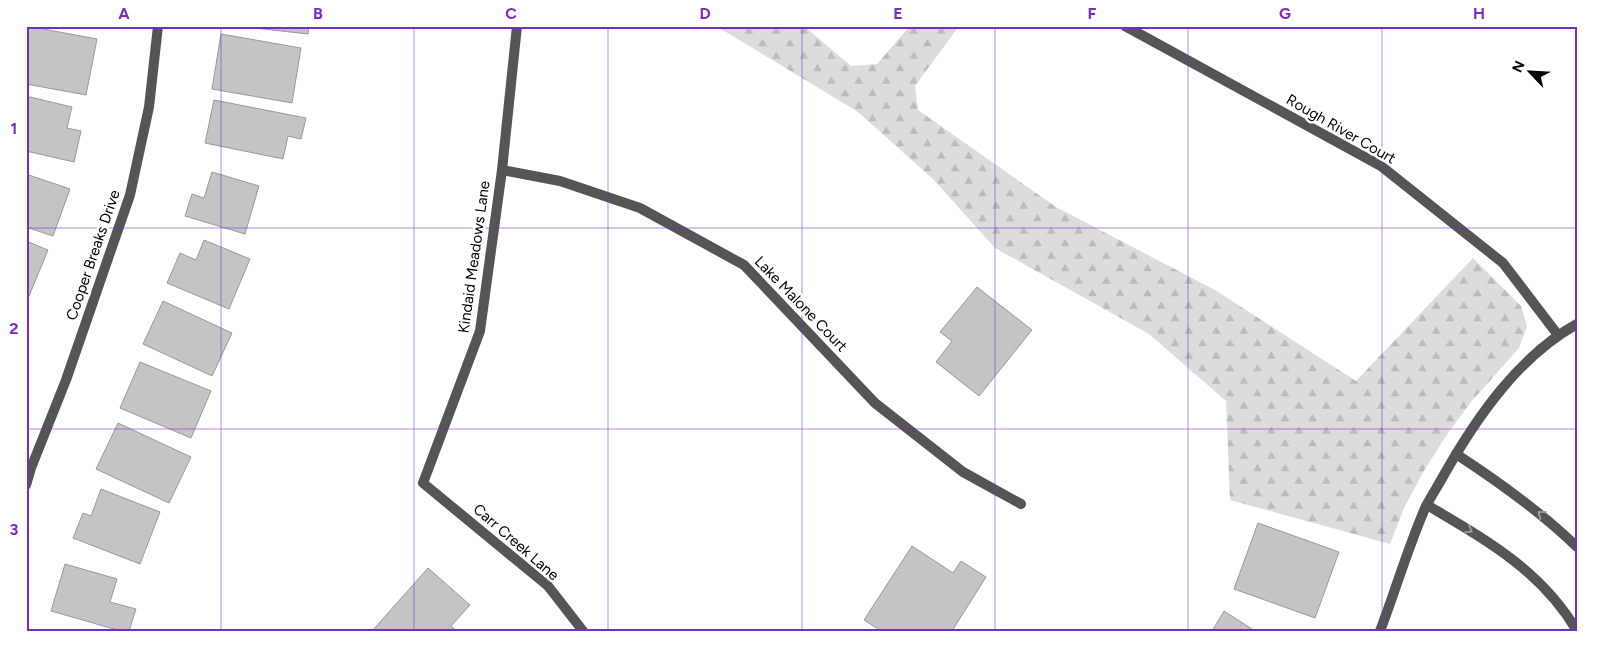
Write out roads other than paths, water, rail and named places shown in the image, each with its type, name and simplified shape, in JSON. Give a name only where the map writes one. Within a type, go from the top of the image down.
[{"type":"street","name":"Cooper Breaks Drive","points":[[26,484],[66,380],[130,195],[149,107],[158,26]]},
{"type":"street","name":"Kindaid Meadows Lane","points":[[423,483],[480,331],[502,170],[518,26]]},
{"type":"street","name":"Rough River Court","points":[[1125,26],[1381,166],[1503,263],[1558,334]]},
{"type":"street","name":"Lake Malone Court","points":[[502,170],[560,182],[640,208],[744,265],[875,404],[963,472],[1021,504]]},
{"type":"street","points":[[1380,631],[1406,554],[1427,505],[1483,411],[1527,362],[1558,334],[1577,324]]},
{"type":"street","points":[[1456,454],[1503,485],[1552,522],[1577,547]]},
{"type":"street","name":"Carr Creek Lane","points":[[423,483],[548,586],[583,631]]},
{"type":"street","points":[[1427,505],[1485,539],[1531,574],[1564,610],[1576,631]]}]
